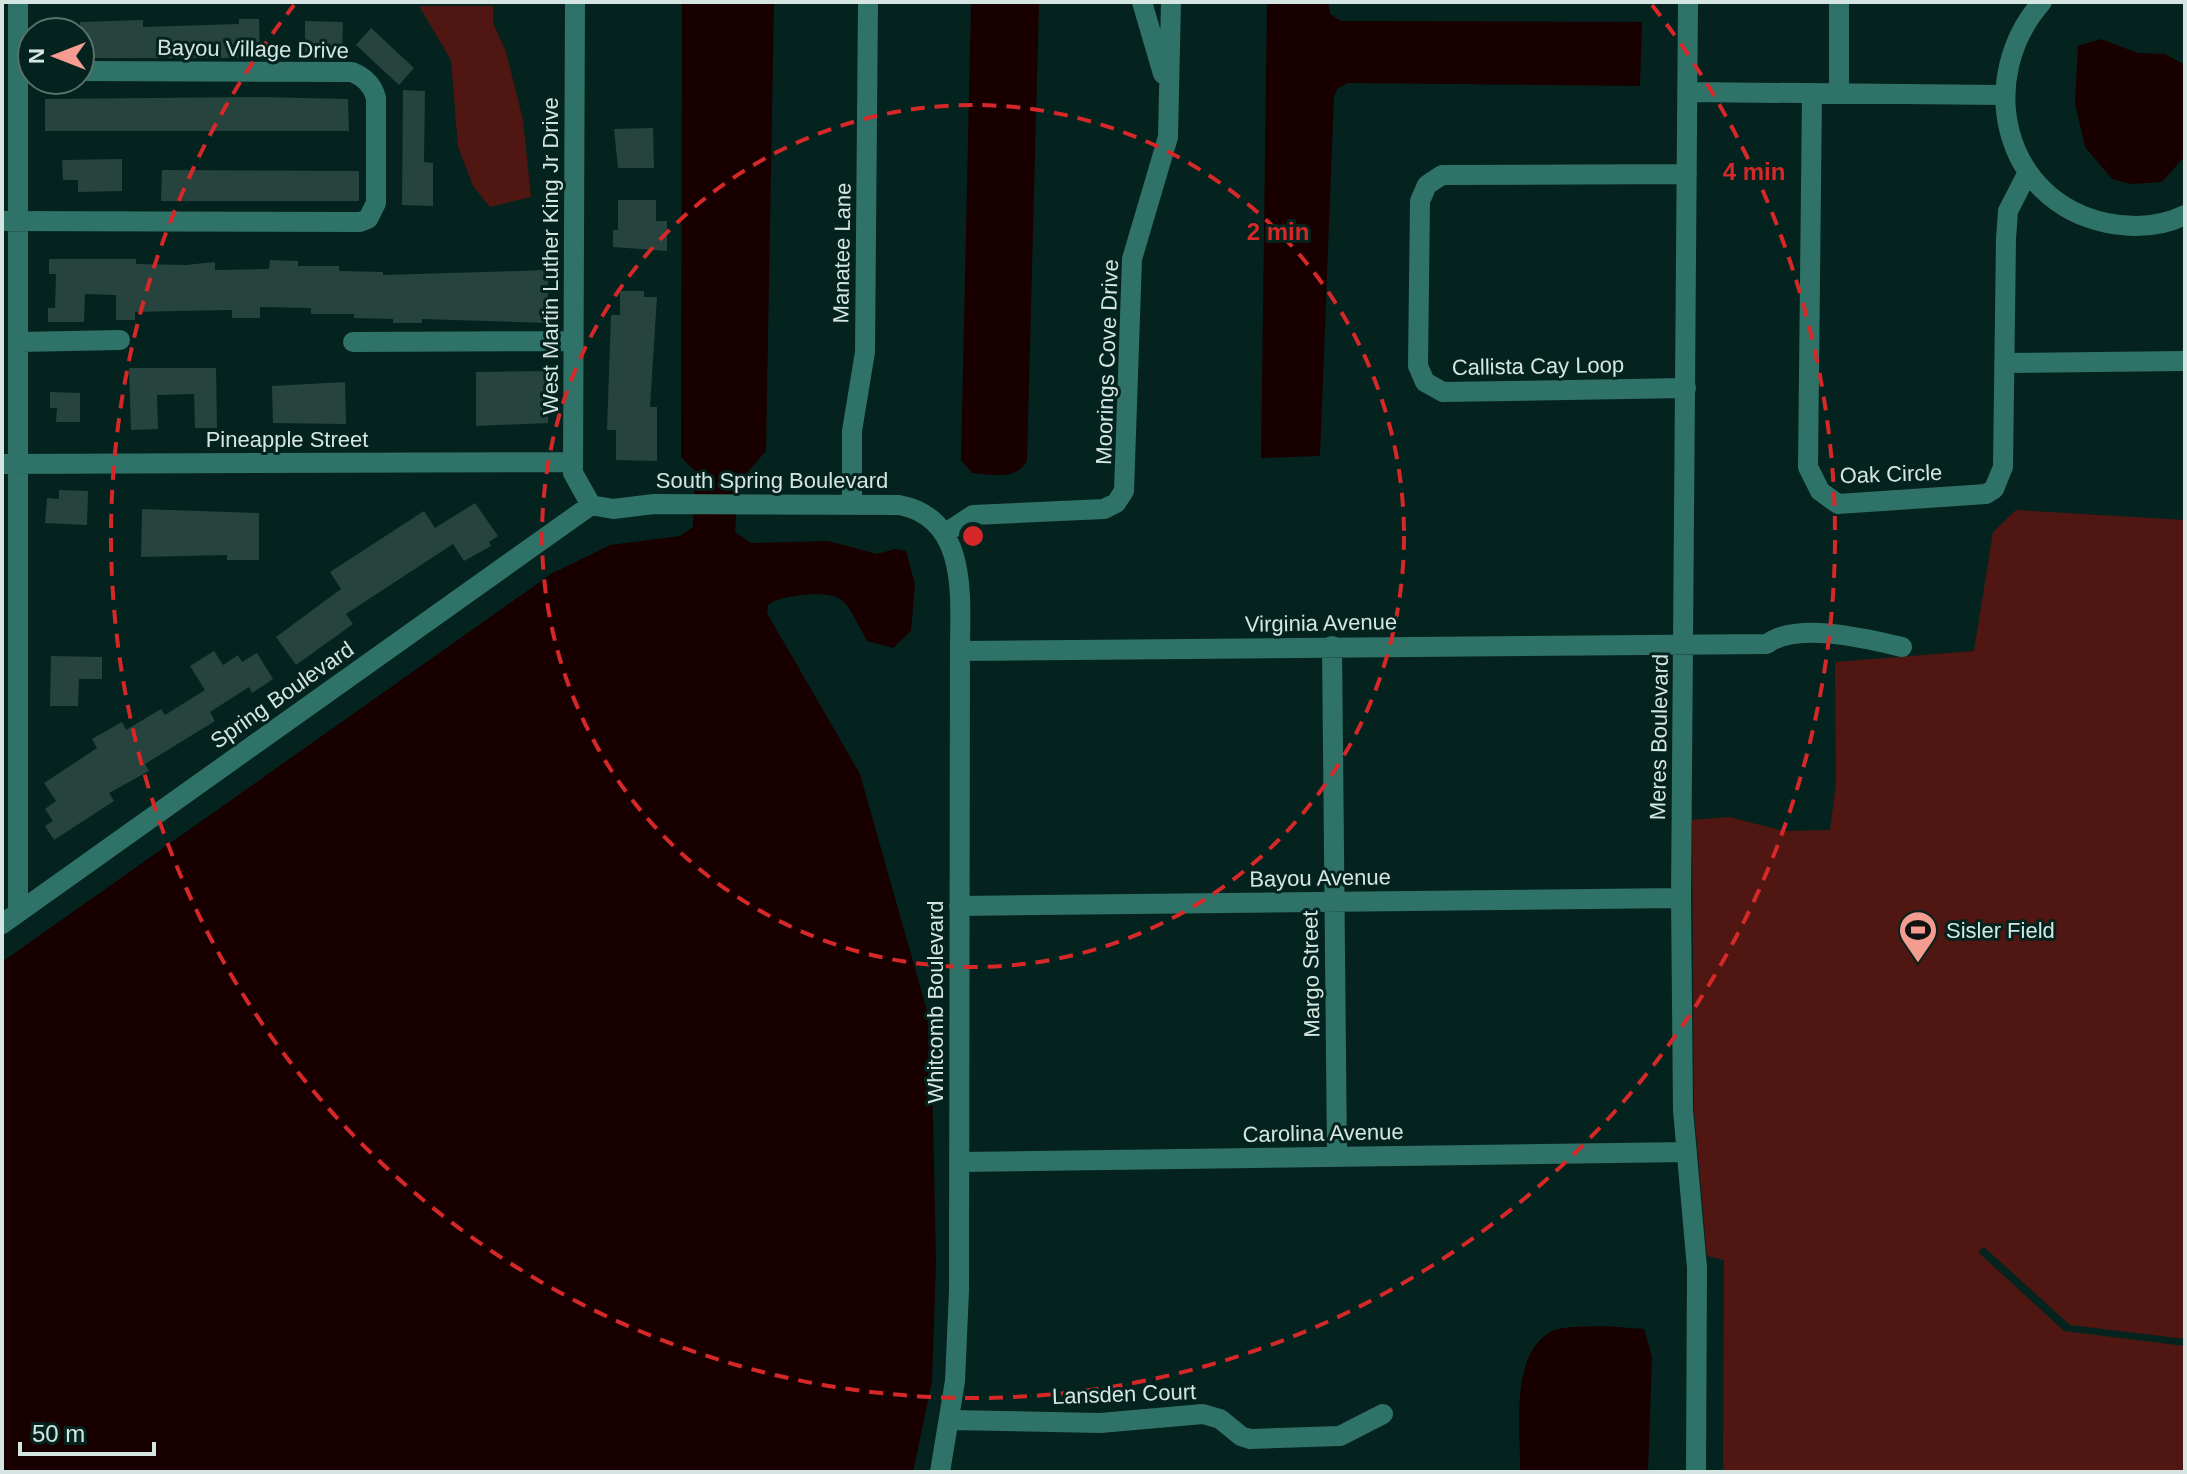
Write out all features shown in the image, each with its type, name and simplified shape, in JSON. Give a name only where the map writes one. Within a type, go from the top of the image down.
[{"type":"street","name":"West Martin Luther King Jr Drive","points":[[575,2],[573,462],[575,481],[591,505]]},
{"type":"street","name":"Manatee Lane","points":[[852,504],[852,431],[865,352],[868,2]]},
{"type":"street","name":"Moorings Cove Drive","points":[[1142,2],[1169,93]]},
{"type":"street","name":"Moorings Cove Drive","points":[[944,534],[973,515],[1104,509],[1116,503],[1124,491],[1132,259],[1168,137],[1171,2]]},
{"type":"street","name":"Meres Boulevard","points":[[1688,2],[1681,898],[1683,1099],[1697,1268],[1696,1472]]},
{"type":"street","points":[[1839,2],[1839,93]]},
{"type":"street","points":[[2042,2],[2014,42],[2003,95],[2006,122],[2028,172],[2047,192],[2070,209],[2095,220],[2123,226],[2151,225],[2185,215]]},
{"type":"street","name":"Bayou Village Drive","points":[[10,221],[360,222],[373,212],[376,98],[370,85],[359,75],[352,72],[96,71]]},
{"type":"street","points":[[1687,92],[2003,95]]},
{"type":"street","name":"Oak Circle","points":[[1812,93],[1808,467],[1820,491],[1828,500],[1838,504],[1986,494],[1994,489],[2003,467],[2008,211],[2028,172]]},
{"type":"street","points":[[10,918],[10,464],[19,342],[10,221],[23,96]]},
{"type":"street","name":"Callista Cay Loop","points":[[1686,388],[1443,392],[1425,382],[1418,366],[1420,201],[1432,179],[1442,175],[1687,174]]},
{"type":"street","points":[[19,342],[120,340]]},
{"type":"street","points":[[353,342],[573,341]]},
{"type":"street","points":[[2004,363],[2185,361]]},
{"type":"street","name":"Pineapple Street","points":[[10,464],[573,462]]},
{"type":"street","name":"South Spring Boulevard","points":[[591,505],[613,509],[643,504],[907,506],[929,517],[944,534]]},
{"type":"street","name":"Spring Boulevard","points":[[10,918],[591,505]]},
{"type":"street","name":"Whitcomb Boulevard","points":[[940,1472],[950,1420],[958,1316],[960,1162],[958,567],[944,534]]},
{"type":"street","name":"Virginia Avenue","points":[[960,651],[1767,644],[1779,635],[1852,635],[1902,647]]},
{"type":"street","name":"Margo Street","points":[[1332,646],[1337,1157]]},
{"type":"street","name":"Bayou Avenue","points":[[959,906],[1681,898]]},
{"type":"street","name":"Carolina Avenue","points":[[960,1162],[1687,1152]]},
{"type":"street","name":"Lansden Court","points":[[950,1420],[1100,1423],[1203,1414],[1220,1419],[1241,1436],[1250,1439],[1318,1440],[1340,1436],[1383,1414]]},
{"type":"shaded area","points":[[682,2],[774,2],[766,451],[738,483],[735,532],[751,543],[828,541],[877,554],[895,549],[906,551],[915,584],[911,631],[893,648],[867,641],[848,607],[834,596],[792,596],[768,605],[767,613],[860,774],[931,1025],[936,1262],[932,1381],[913,1472],[2,1472],[2,962],[551,574],[610,545],[680,536],[693,527],[695,471],[681,457]]},
{"type":"shaded area","points":[[971,2],[1039,2],[1027,461],[1017,471],[1003,475],[972,473],[961,460]]},
{"type":"shaded area","points":[[1267,2],[1328,2],[1330,14],[1341,21],[1642,22],[1640,86],[1348,83],[1338,88],[1334,96],[1320,456],[1261,458]]},
{"type":"shaded area","points":[[419,6],[493,6],[493,23],[506,52],[523,120],[531,197],[490,207],[473,186],[458,147],[451,60]]},
{"type":"shaded area","points":[[2101,39],[2138,53],[2165,54],[2185,65],[2185,156],[2162,182],[2131,184],[2112,179],[2085,147],[2075,103],[2078,46]]},
{"type":"shaded area","points":[[2016,510],[2185,520],[2185,1339],[2070,1325],[1984,1247],[1978,1252],[2064,1331],[2185,1346],[2185,1472],[1723,1472],[1724,1260],[1707,1256],[1694,1110],[1692,820],[1729,817],[1784,831],[1830,830],[1836,784],[1835,662],[1974,651],[1993,532]]},
{"type":"shaded area","points":[[1569,1327],[1644,1329],[1652,1357],[1648,1472],[1520,1472],[1520,1396],[1528,1359],[1537,1344],[1550,1332]]},
{"type":"building","points":[[239,19],[259,19],[260,58],[96,58],[96,21],[143,20],[143,27],[239,24]]},
{"type":"building","points":[[305,21],[343,22],[342,53],[305,52]]},
{"type":"building","points":[[371,28],[414,68],[399,85],[356,45]]},
{"type":"building","points":[[403,90],[425,91],[424,162],[433,163],[433,206],[402,205]]},
{"type":"building","points":[[45,99],[348,99],[349,131],[45,131]]},
{"type":"building","points":[[653,128],[654,168],[618,168],[614,129]]},
{"type":"building","points":[[122,159],[122,191],[78,192],[78,180],[63,180],[62,160]]},
{"type":"building","points":[[162,170],[359,171],[359,201],[161,201]]},
{"type":"building","points":[[618,200],[656,200],[656,221],[667,221],[667,251],[613,247],[613,230],[618,230]]},
{"type":"building","points":[[49,259],[136,259],[136,264],[186,265],[215,262],[215,270],[269,269],[270,260],[298,261],[298,266],[339,266],[339,271],[383,272],[383,275],[548,270],[548,323],[422,319],[422,323],[393,323],[393,319],[354,318],[354,314],[311,314],[311,308],[260,307],[260,318],[232,318],[232,310],[135,312],[135,320],[116,320],[116,295],[85,294],[84,322],[48,322],[48,308],[55,308],[56,274],[49,274]]},
{"type":"building","points":[[620,291],[644,291],[644,297],[657,297],[650,407],[657,407],[657,461],[616,460],[616,430],[607,430],[611,315],[620,315]]},
{"type":"building","points":[[129,368],[216,368],[217,428],[195,428],[194,394],[157,395],[158,429],[131,430]]},
{"type":"building","points":[[548,371],[548,423],[476,426],[476,372]]},
{"type":"building","points":[[345,382],[346,424],[273,423],[272,386]]},
{"type":"building","points":[[50,392],[80,393],[80,422],[56,422],[57,408],[50,408]]},
{"type":"building","points":[[59,490],[88,491],[87,525],[45,523],[47,498],[59,499]]},
{"type":"building","points":[[475,503],[498,536],[489,542],[491,546],[464,561],[453,544],[346,614],[353,624],[296,665],[276,637],[341,589],[330,572],[424,511],[435,528]]},
{"type":"building","points":[[142,509],[259,513],[259,560],[227,560],[227,555],[141,557]]},
{"type":"building","points":[[214,651],[223,665],[238,655],[242,662],[257,653],[273,679],[252,693],[249,687],[210,712],[215,721],[145,764],[149,771],[109,793],[114,801],[54,840],[45,826],[53,821],[45,809],[56,801],[44,783],[97,748],[92,739],[122,722],[126,730],[161,709],[165,715],[205,690],[190,666]]},
{"type":"building","points":[[51,656],[102,657],[102,679],[79,679],[78,706],[50,706]]},
{"type":"place","name":"Sisler Field","points":[[1918,964]]}]
